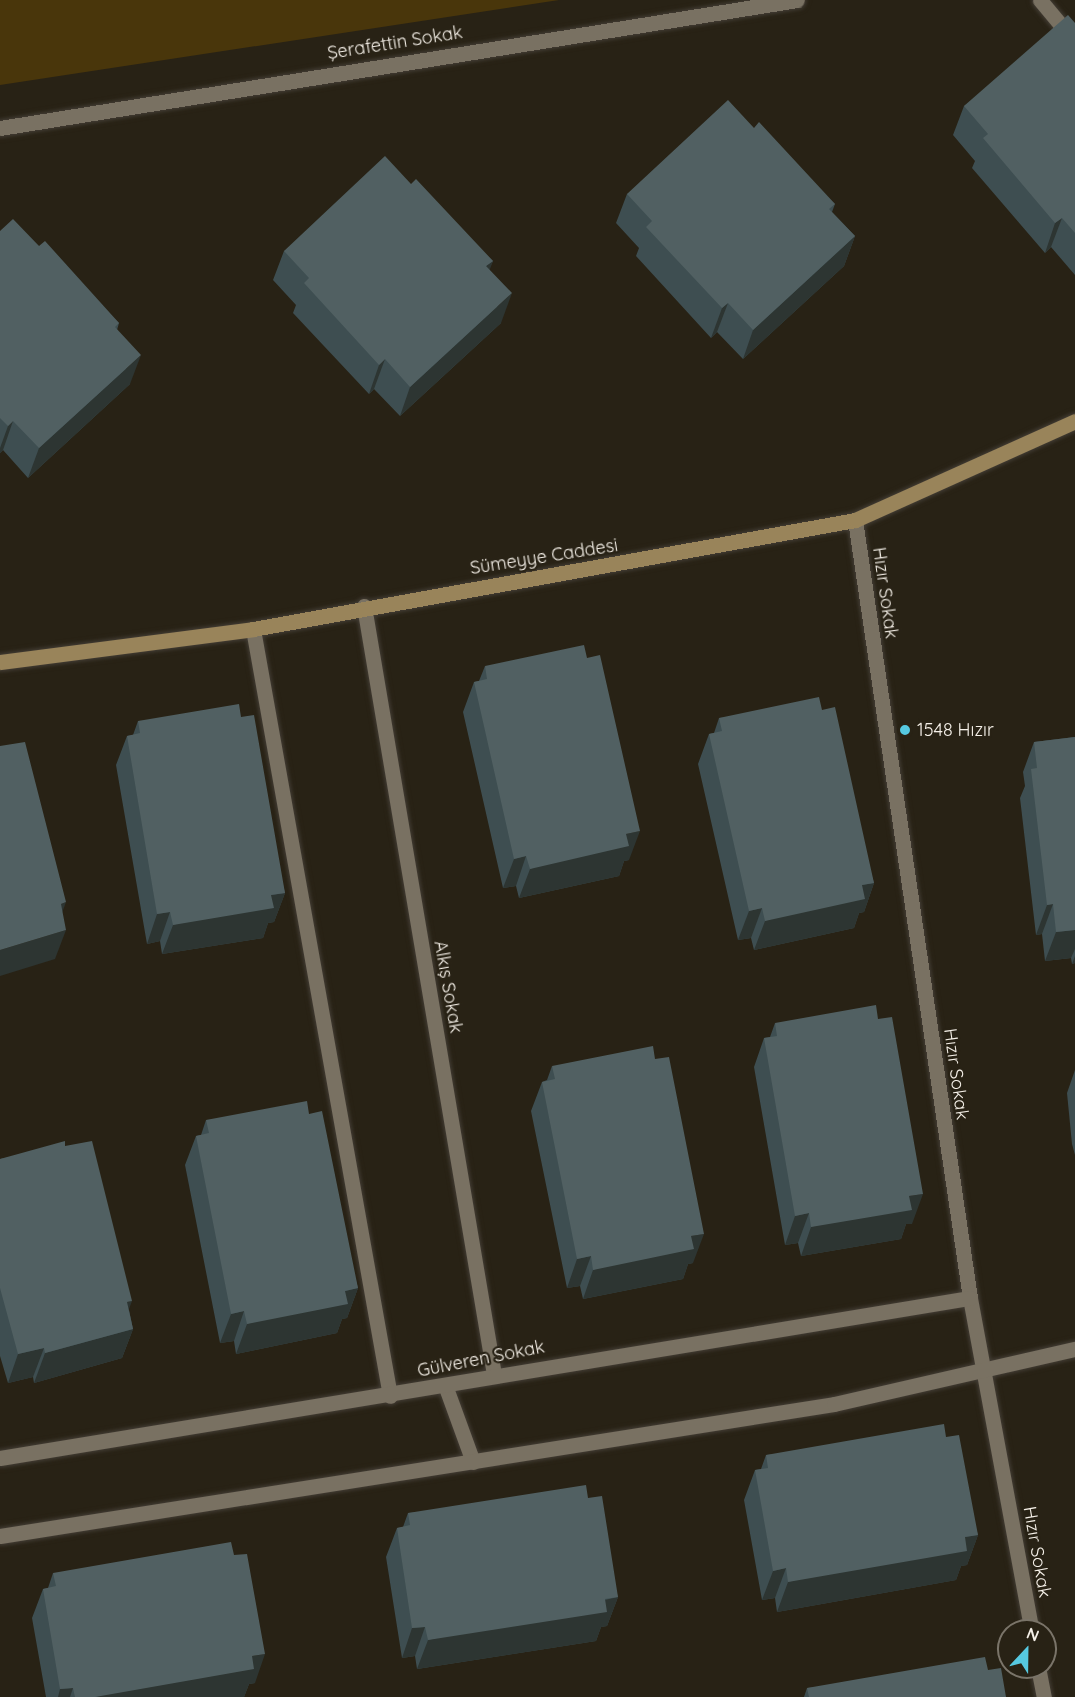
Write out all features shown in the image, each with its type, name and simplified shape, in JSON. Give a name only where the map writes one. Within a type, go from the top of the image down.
[{"type":"street","name":"Şerafettin Sokak","points":[[0,128],[797,0]]},
{"type":"street","points":[[1040,0],[1075,42]]},
{"type":"street","name":"Sümeyye Caddesi","points":[[0,662],[253,629],[364,606],[855,520],[1075,421]]},
{"type":"street","name":"Hızır Sokak","points":[[855,520],[970,1298],[1030,1619]]},
{"type":"street","name":"Alkış Sokak","points":[[364,606],[494,1375]]},
{"type":"street","points":[[253,629],[390,1396]]},
{"type":"street","name":"Gülveren Sokak","points":[[0,1458],[390,1396],[494,1375],[970,1298]]},
{"type":"street","points":[[0,1536],[834,1404],[985,1372],[1075,1349]]},
{"type":"street","points":[[445,1385],[473,1462]]},
{"type":"street","points":[[1040,1679],[1044,1697]]},
{"type":"shaded area","points":[[0,0],[559,0],[0,85]]},
{"type":"building","points":[[1068,15],[1075,23],[1075,233],[1062,218],[1055,223],[983,138],[988,134],[964,106]]},
{"type":"building","points":[[728,100],[754,128],[759,122],[835,204],[829,209],[855,236],[753,330],[728,303],[722,308],[646,227],[652,221],[627,194]]},
{"type":"building","points":[[385,156],[411,184],[416,179],[493,261],[486,266],[512,293],[410,387],[385,359],[379,365],[304,283],[309,278],[284,251]]},
{"type":"building","points":[[13,219],[39,246],[45,241],[119,323],[115,327],[141,355],[39,448],[13,421],[8,426],[0,418],[0,231]]},
{"type":"building","points":[[584,645],[587,658],[600,655],[640,831],[626,834],[629,846],[530,869],[526,856],[514,859],[474,682],[487,679],[485,666]]},
{"type":"building","points":[[819,697],[822,710],[835,707],[874,883],[862,885],[865,899],[765,921],[762,908],[749,911],[709,734],[722,731],[719,718]]},
{"type":"building","points":[[239,704],[241,717],[254,715],[285,893],[271,895],[274,908],[173,925],[170,912],[157,914],[127,736],[140,733],[138,721]]},
{"type":"building","points":[[1075,737],[1075,930],[1056,932],[1053,904],[1047,905],[1031,769],[1037,768],[1034,742]]},
{"type":"building","points":[[25,742],[66,902],[61,904],[66,930],[0,950],[0,746]]},
{"type":"building","points":[[876,1005],[878,1019],[892,1017],[923,1194],[909,1196],[912,1210],[811,1227],[809,1213],[795,1216],[764,1038],[777,1036],[775,1023]]},
{"type":"building","points":[[653,1046],[655,1059],[669,1057],[704,1234],[691,1236],[694,1249],[593,1270],[591,1256],[577,1259],[542,1082],[555,1079],[552,1066]]},
{"type":"building","points":[[307,1101],[309,1114],[322,1111],[358,1288],[345,1291],[348,1304],[247,1324],[244,1311],[231,1314],[196,1136],[209,1133],[206,1120]]},
{"type":"building","points":[[65,1141],[65,1146],[92,1141],[132,1301],[127,1302],[133,1329],[45,1353],[44,1348],[18,1354],[0,1288],[0,1159]]},
{"type":"building","points":[[944,1424],[946,1437],[959,1435],[978,1535],[965,1537],[967,1551],[788,1582],[786,1568],[773,1571],[755,1470],[768,1468],[766,1455]]},
{"type":"building","points":[[586,1485],[588,1498],[602,1496],[618,1597],[605,1599],[607,1612],[428,1640],[425,1627],[412,1628],[397,1528],[410,1525],[408,1513]]},
{"type":"building","points":[[231,1542],[234,1555],[247,1554],[265,1654],[252,1656],[254,1669],[95,1697],[75,1697],[73,1688],[60,1689],[43,1589],[56,1586],[53,1573]]},
{"type":"building","points":[[985,1657],[988,1670],[997,1669],[997,1679],[1003,1679],[1006,1697],[809,1697],[807,1688]]},
{"type":"place","name":"1548 Hızır","points":[[905,730]]}]
